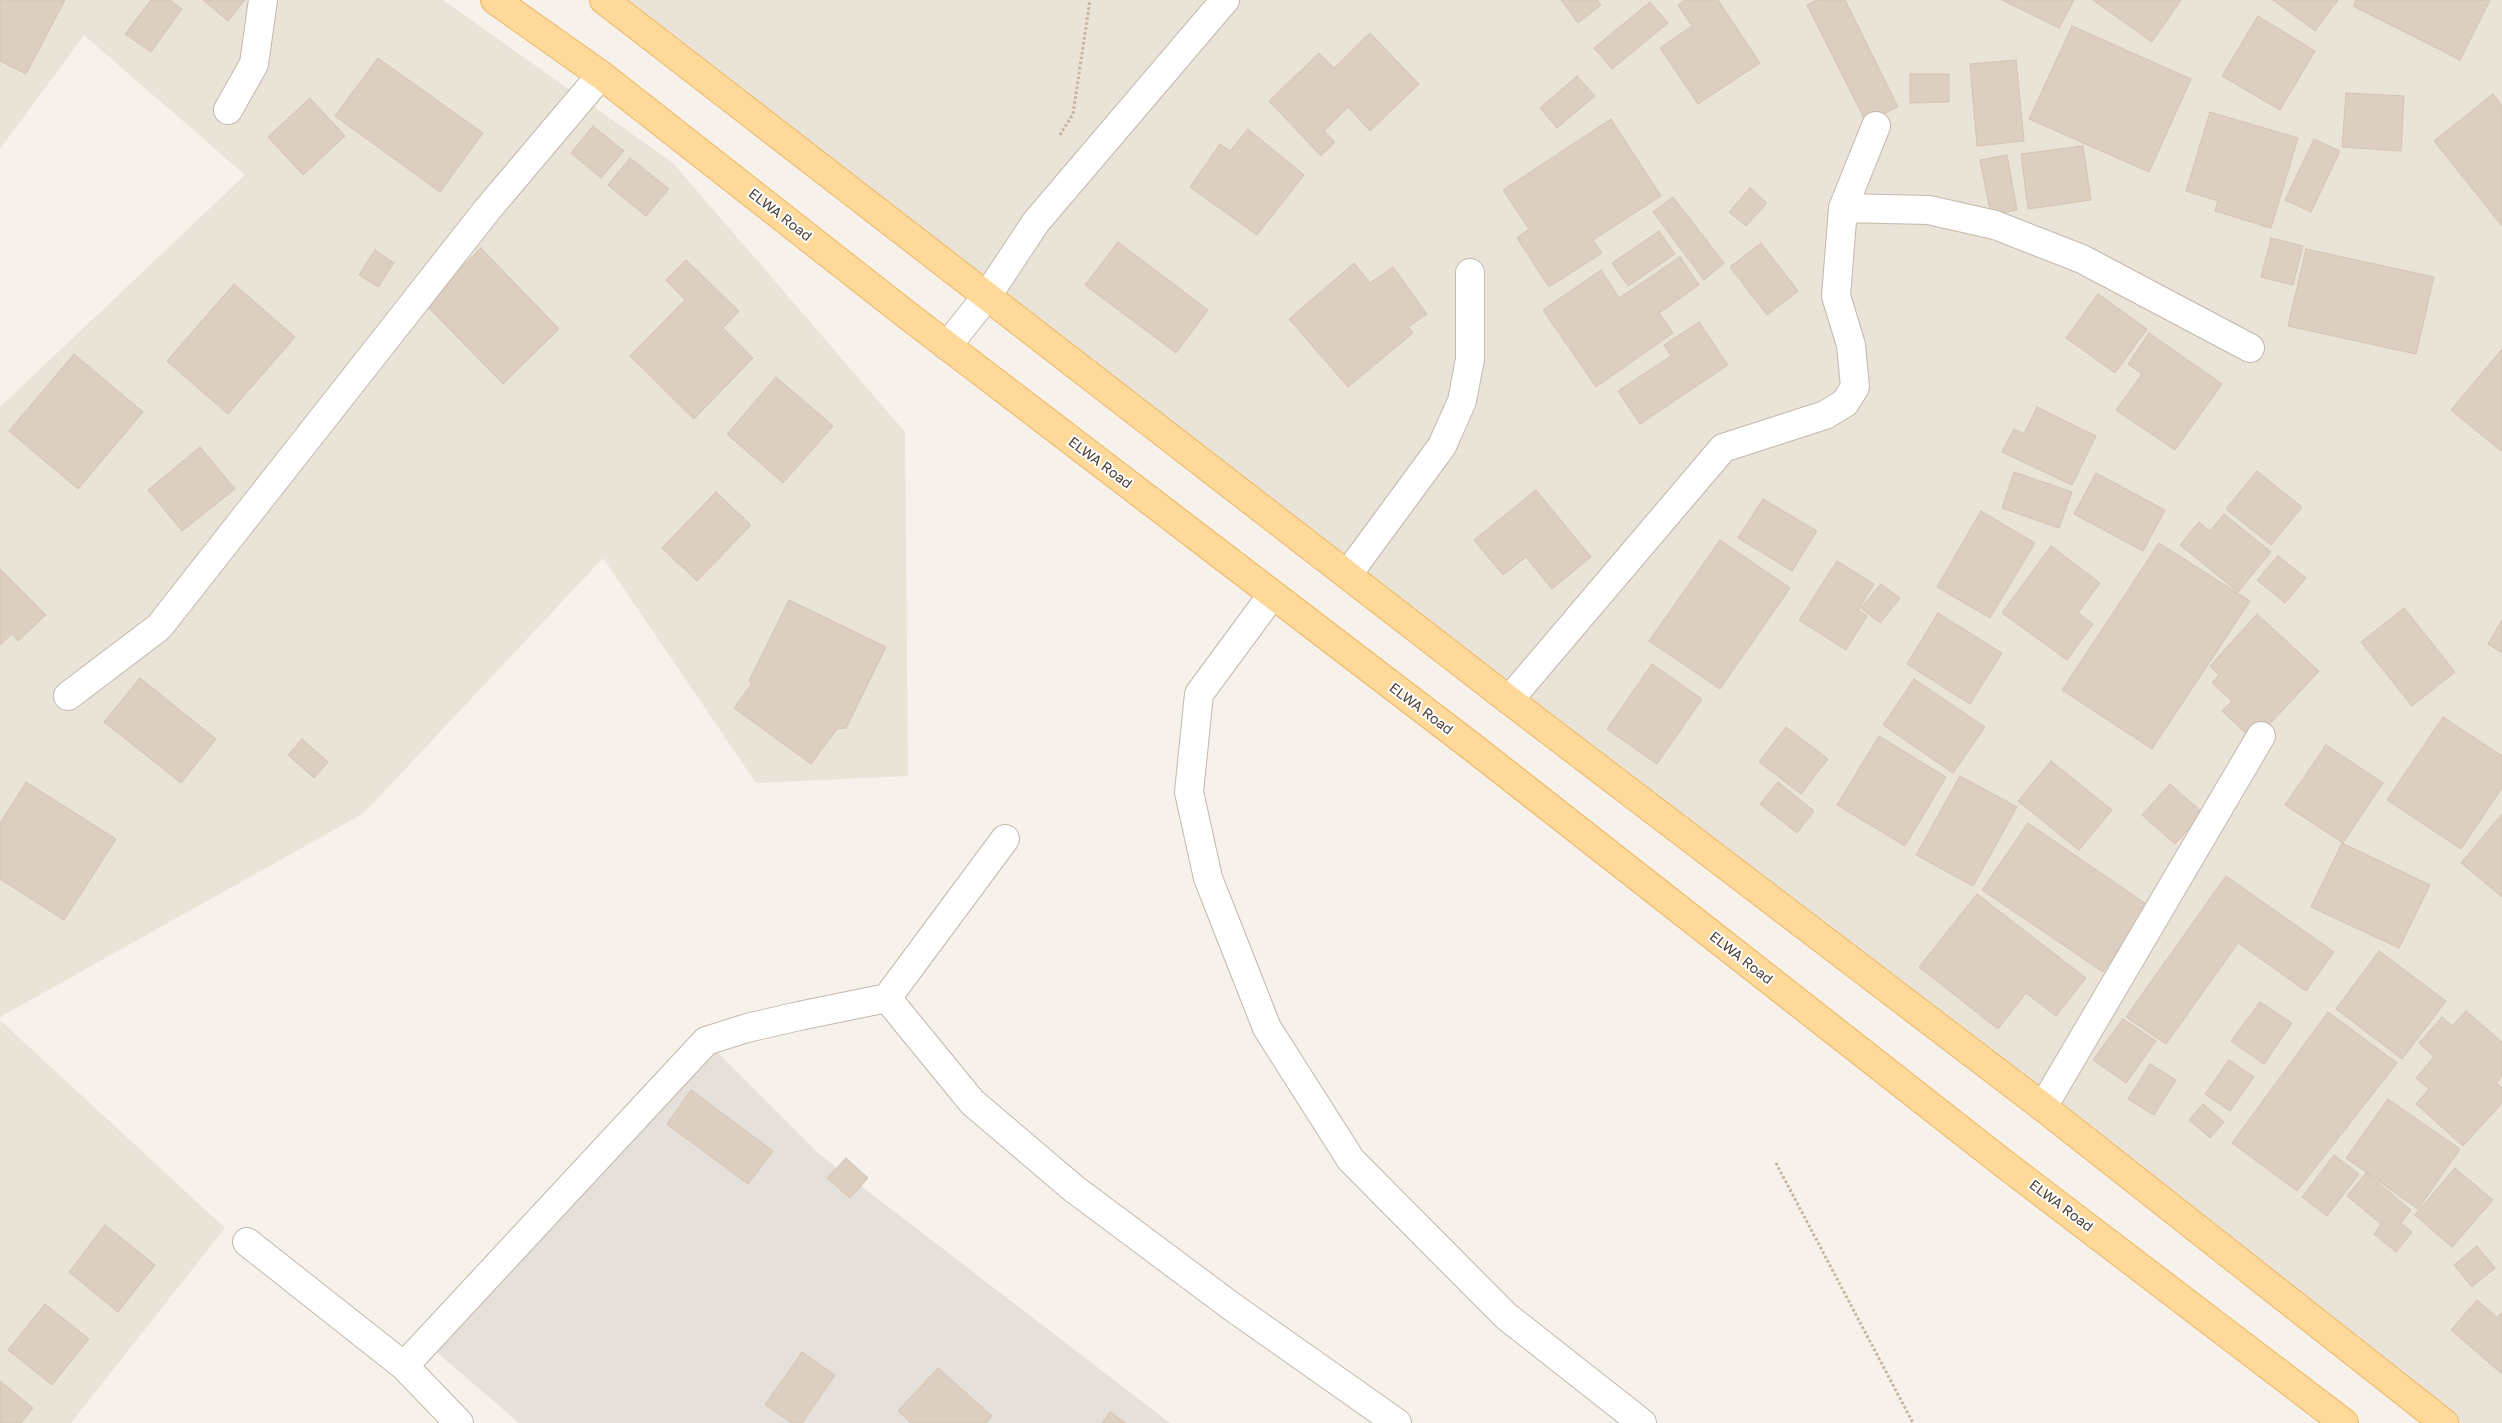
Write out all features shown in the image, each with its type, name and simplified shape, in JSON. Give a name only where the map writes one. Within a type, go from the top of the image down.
[{"type":"main road","name":"ELWA Road","points":[[494,0],[601,74],[947,346],[1471,746],[2003,1162],[2344,1423]]},
{"type":"main road","points":[[604,0],[1509,700],[2043,1106],[2444,1423]]},
{"type":"street","points":[[228,110],[254,64],[263,0]]},
{"type":"street","points":[[947,346],[987,296],[1036,222],[1225,0]]},
{"type":"street","points":[[68,696],[159,627],[482,217],[601,74]]},
{"type":"street","points":[[1509,700],[1723,448],[1825,415],[1845,403],[1855,387],[1851,345],[1836,296],[1843,208],[1876,126]]},
{"type":"street","points":[[1843,208],[1929,210],[1995,225],[2082,258],[2250,348]]},
{"type":"street","points":[[1348,574],[1442,446],[1462,401],[1470,359],[1470,272]]},
{"type":"street","points":[[1272,595],[1199,694],[1189,792],[1208,878],[1267,1028],[1351,1160],[1506,1316],[1642,1423]]},
{"type":"street","points":[[2043,1106],[2262,736]]},
{"type":"street","points":[[404,1366],[706,1042],[790,1018],[887,998],[1005,839]]},
{"type":"street","points":[[887,998],[972,1102],[1073,1188],[1231,1306],[1397,1423]]},
{"type":"street","points":[[247,1242],[404,1366],[459,1423]]},
{"type":"path","points":[[1059,136],[1073,114],[1090,0]]},
{"type":"path","points":[[1776,1162],[1913,1423]]},
{"type":"shaded area","points":[[0,0],[443,0],[673,163],[905,432],[908,776],[756,783],[603,558],[364,813],[0,1017],[0,407],[245,175],[84,35],[0,149]]},
{"type":"shaded area","points":[[629,0],[2502,0],[2502,1423],[2455,1423]]},
{"type":"shaded area","points":[[0,1020],[225,1228],[71,1423],[0,1423]]},
{"type":"shaded area","points":[[715,1050],[818,1153],[1170,1423],[519,1423],[433,1349]]},
{"type":"building","points":[[0,0],[65,0],[26,74],[0,61]]},
{"type":"building","points":[[151,0],[170,0],[182,9],[151,52],[125,34]]},
{"type":"building","points":[[203,0],[245,0],[228,21]]},
{"type":"building","points":[[1561,0],[1597,0],[1601,5],[1578,23]]},
{"type":"building","points":[[1685,0],[1718,0],[1760,63],[1698,104],[1660,48],[1692,26],[1678,5]]},
{"type":"building","points":[[1817,0],[1845,0],[1898,107],[1866,122],[1807,5]]},
{"type":"building","points":[[2002,0],[2074,0],[2059,28]]},
{"type":"building","points":[[2093,0],[2181,0],[2152,42]]},
{"type":"building","points":[[2273,0],[2338,0],[2315,31]]},
{"type":"building","points":[[2356,0],[2490,0],[2460,60],[2353,6]]},
{"type":"building","points":[[1650,2],[1668,23],[1612,69],[1594,48]]},
{"type":"building","points":[[2258,16],[2315,51],[2280,110],[2222,76]]},
{"type":"building","points":[[2072,26],[2191,79],[2149,172],[2029,119]]},
{"type":"building","points":[[1370,33],[1419,84],[1370,131],[1348,107],[1324,131],[1335,142],[1321,156],[1269,101],[1319,53],[1334,68]]},
{"type":"building","points":[[378,58],[483,133],[440,192],[335,116]]},
{"type":"building","points":[[2016,60],[2024,141],[1977,146],[1970,64]]},
{"type":"building","points":[[1910,74],[1949,74],[1949,102],[1910,103]]},
{"type":"building","points":[[1577,76],[1595,96],[1557,128],[1540,108]]},
{"type":"building","points":[[2346,93],[2404,96],[2401,151],[2342,147]]},
{"type":"building","points":[[2493,94],[2502,106],[2502,226],[2434,141]]},
{"type":"building","points":[[310,98],[345,136],[303,175],[268,137]]},
{"type":"building","points":[[2210,112],[2298,138],[2271,228],[2215,211],[2218,201],[2186,191]]},
{"type":"building","points":[[1611,119],[1661,196],[1593,240],[1602,253],[1549,287],[1517,238],[1529,229],[1503,190]]},
{"type":"building","points":[[593,126],[624,151],[601,178],[571,153]]},
{"type":"building","points":[[1248,129],[1304,175],[1257,235],[1190,187],[1220,144],[1230,151]]},
{"type":"building","points":[[2314,139],[2340,151],[2311,212],[2285,200]]},
{"type":"building","points":[[2083,146],[2091,200],[2028,209],[2021,154]]},
{"type":"building","points":[[2007,155],[2017,210],[1991,215],[1980,160]]},
{"type":"building","points":[[630,158],[669,189],[646,216],[608,185]]},
{"type":"building","points":[[1750,188],[1767,203],[1746,226],[1729,212]]},
{"type":"building","points":[[1673,197],[1724,263],[1704,280],[1653,212]]},
{"type":"building","points":[[1659,231],[1675,254],[1628,286],[1612,263]]},
{"type":"building","points":[[2271,238],[2303,246],[2293,285],[2261,277]]},
{"type":"building","points":[[1118,242],[1208,310],[1176,353],[1085,285]]},
{"type":"building","points":[[1761,243],[1798,291],[1767,315],[1730,267]]},
{"type":"building","points":[[481,248],[559,329],[503,384],[424,303]]},
{"type":"building","points":[[2306,249],[2434,277],[2416,354],[2288,326]]},
{"type":"building","points":[[375,250],[394,263],[378,287],[359,275]]},
{"type":"building","points":[[1680,257],[1699,285],[1659,313],[1673,333],[1596,387],[1543,310],[1601,270],[1619,298]]},
{"type":"building","points":[[686,260],[739,311],[723,328],[753,358],[694,419],[630,356],[685,300],[666,280]]},
{"type":"building","points":[[1354,263],[1370,283],[1393,267],[1427,314],[1408,327],[1413,333],[1348,387],[1289,319]]},
{"type":"building","points":[[234,284],[295,337],[228,414],[167,361]]},
{"type":"building","points":[[2098,294],[2147,329],[2115,373],[2066,338]]},
{"type":"building","points":[[1699,322],[1728,365],[1640,424],[1618,391],[1671,356],[1664,345]]},
{"type":"building","points":[[2149,333],[2222,384],[2175,450],[2116,410],[2142,374],[2128,364]]},
{"type":"building","points":[[2502,349],[2502,450],[2501,451],[2451,410]]},
{"type":"building","points":[[74,354],[143,412],[78,489],[9,431]]},
{"type":"building","points":[[776,377],[833,426],[783,483],[727,434]]},
{"type":"building","points":[[2037,407],[2096,436],[2072,485],[2002,452],[2014,429],[2024,434]]},
{"type":"building","points":[[200,447],[235,489],[182,531],[148,490]]},
{"type":"building","points":[[2257,471],[2302,507],[2271,545],[2226,509]]},
{"type":"building","points":[[2014,472],[2072,492],[2059,528],[2002,508]]},
{"type":"building","points":[[2096,473],[2165,510],[2143,551],[2074,514]]},
{"type":"building","points":[[1536,490],[1591,557],[1552,589],[1526,557],[1503,575],[1474,540]]},
{"type":"building","points":[[716,492],[751,525],[697,581],[662,548]]},
{"type":"building","points":[[1763,499],[1817,531],[1792,571],[1738,538]]},
{"type":"building","points":[[1981,511],[2035,543],[1990,618],[1937,587]]},
{"type":"building","points":[[2224,514],[2271,552],[2238,592],[2180,545],[2199,522],[2210,531]]},
{"type":"building","points":[[1720,540],[1790,588],[1720,689],[1649,641]]},
{"type":"building","points":[[2159,543],[2250,601],[2152,749],[2062,690]]},
{"type":"building","points":[[2051,546],[2100,583],[2078,613],[2093,624],[2067,660],[2002,613]]},
{"type":"building","points":[[2278,556],[2306,578],[2285,603],[2257,580]]},
{"type":"building","points":[[1837,561],[1874,584],[1858,610],[1867,616],[1846,650],[1799,620]]},
{"type":"building","points":[[0,569],[46,615],[18,641],[12,634],[0,645]]},
{"type":"building","points":[[1881,584],[1900,598],[1880,623],[1861,608]]},
{"type":"building","points":[[789,600],[886,647],[846,728],[837,729],[811,764],[734,708],[752,683],[749,681]]},
{"type":"building","points":[[2404,608],[2455,672],[2412,706],[2361,642]]},
{"type":"building","points":[[1938,613],[2002,653],[1970,704],[1907,664]]},
{"type":"building","points":[[2257,614],[2319,671],[2254,741],[2222,711],[2232,701],[2212,683],[2219,675],[2210,666]]},
{"type":"building","points":[[2502,620],[2502,653],[2488,644]]},
{"type":"building","points":[[1652,664],[1702,699],[1657,764],[1607,729]]},
{"type":"building","points":[[140,678],[216,739],[181,783],[104,722]]},
{"type":"building","points":[[1914,679],[1985,727],[1953,773],[1883,725]]},
{"type":"building","points":[[2443,717],[2502,756],[2502,788],[2461,849],[2387,800]]},
{"type":"building","points":[[1786,727],[1828,759],[1801,794],[1759,762]]},
{"type":"building","points":[[1879,736],[1946,777],[1905,846],[1837,805]]},
{"type":"building","points":[[302,739],[328,762],[314,778],[288,755]]},
{"type":"building","points":[[2326,745],[2383,783],[2343,843],[2285,805]]},
{"type":"building","points":[[2051,761],[2112,810],[2079,850],[2018,801]]},
{"type":"building","points":[[1960,776],[2017,807],[1973,886],[1916,855]]},
{"type":"building","points":[[26,782],[116,839],[64,920],[0,879],[0,823]]},
{"type":"building","points":[[1778,782],[1814,811],[1797,833],[1760,804]]},
{"type":"building","points":[[2170,784],[2203,813],[2175,844],[2142,815]]},
{"type":"building","points":[[2502,814],[2502,897],[2461,863]]},
{"type":"building","points":[[2028,823],[2149,906],[2103,972],[1982,890]]},
{"type":"building","points":[[2342,843],[2430,885],[2399,948],[2311,907]]},
{"type":"building","points":[[2226,876],[2334,952],[2306,991],[2238,943],[2166,1044],[2126,1017]]},
{"type":"building","points":[[1977,894],[2086,978],[2056,1016],[2026,993],[1998,1029],[1919,967]]},
{"type":"building","points":[[2379,951],[2446,1001],[2402,1059],[2336,1009]]},
{"type":"building","points":[[2260,1002],[2292,1023],[2264,1064],[2231,1041]]},
{"type":"building","points":[[2466,1011],[2502,1042],[2502,1076],[2496,1083],[2502,1088],[2502,1103],[2463,1146],[2416,1104],[2429,1089],[2416,1078],[2434,1057],[2419,1043],[2442,1017],[2452,1026]]},
{"type":"building","points":[[2328,1012],[2397,1063],[2297,1191],[2232,1143]]},
{"type":"building","points":[[2123,1019],[2156,1041],[2126,1083],[2093,1060]]},
{"type":"building","points":[[2229,1060],[2254,1077],[2230,1111],[2205,1094]]},
{"type":"building","points":[[2150,1064],[2176,1080],[2154,1115],[2128,1099]]},
{"type":"building","points":[[691,1090],[773,1151],[748,1184],[667,1124]]},
{"type":"building","points":[[2388,1099],[2460,1149],[2418,1209],[2346,1158]]},
{"type":"building","points":[[2203,1104],[2224,1122],[2210,1138],[2189,1120]]},
{"type":"building","points":[[2334,1155],[2359,1174],[2327,1216],[2302,1197]]},
{"type":"building","points":[[846,1158],[868,1178],[850,1198],[827,1178]]},
{"type":"building","points":[[2455,1168],[2493,1200],[2452,1247],[2415,1215]]},
{"type":"building","points":[[2366,1173],[2411,1210],[2401,1223],[2412,1232],[2396,1252],[2374,1234],[2381,1224],[2347,1196]]},
{"type":"building","points":[[105,1225],[155,1265],[118,1312],[69,1272]]},
{"type":"building","points":[[2477,1246],[2495,1268],[2472,1287],[2454,1265]]},
{"type":"building","points":[[2477,1300],[2497,1317],[2502,1312],[2502,1374],[2451,1330]]},
{"type":"building","points":[[45,1304],[89,1339],[52,1385],[8,1350]]},
{"type":"building","points":[[802,1352],[835,1375],[802,1423],[792,1423],[765,1405]]},
{"type":"building","points":[[938,1368],[992,1416],[986,1423],[911,1423],[898,1411]]},
{"type":"building","points":[[0,1381],[33,1408],[21,1423],[0,1423]]},
{"type":"building","points":[[1110,1412],[1126,1423],[1102,1423]]}]
